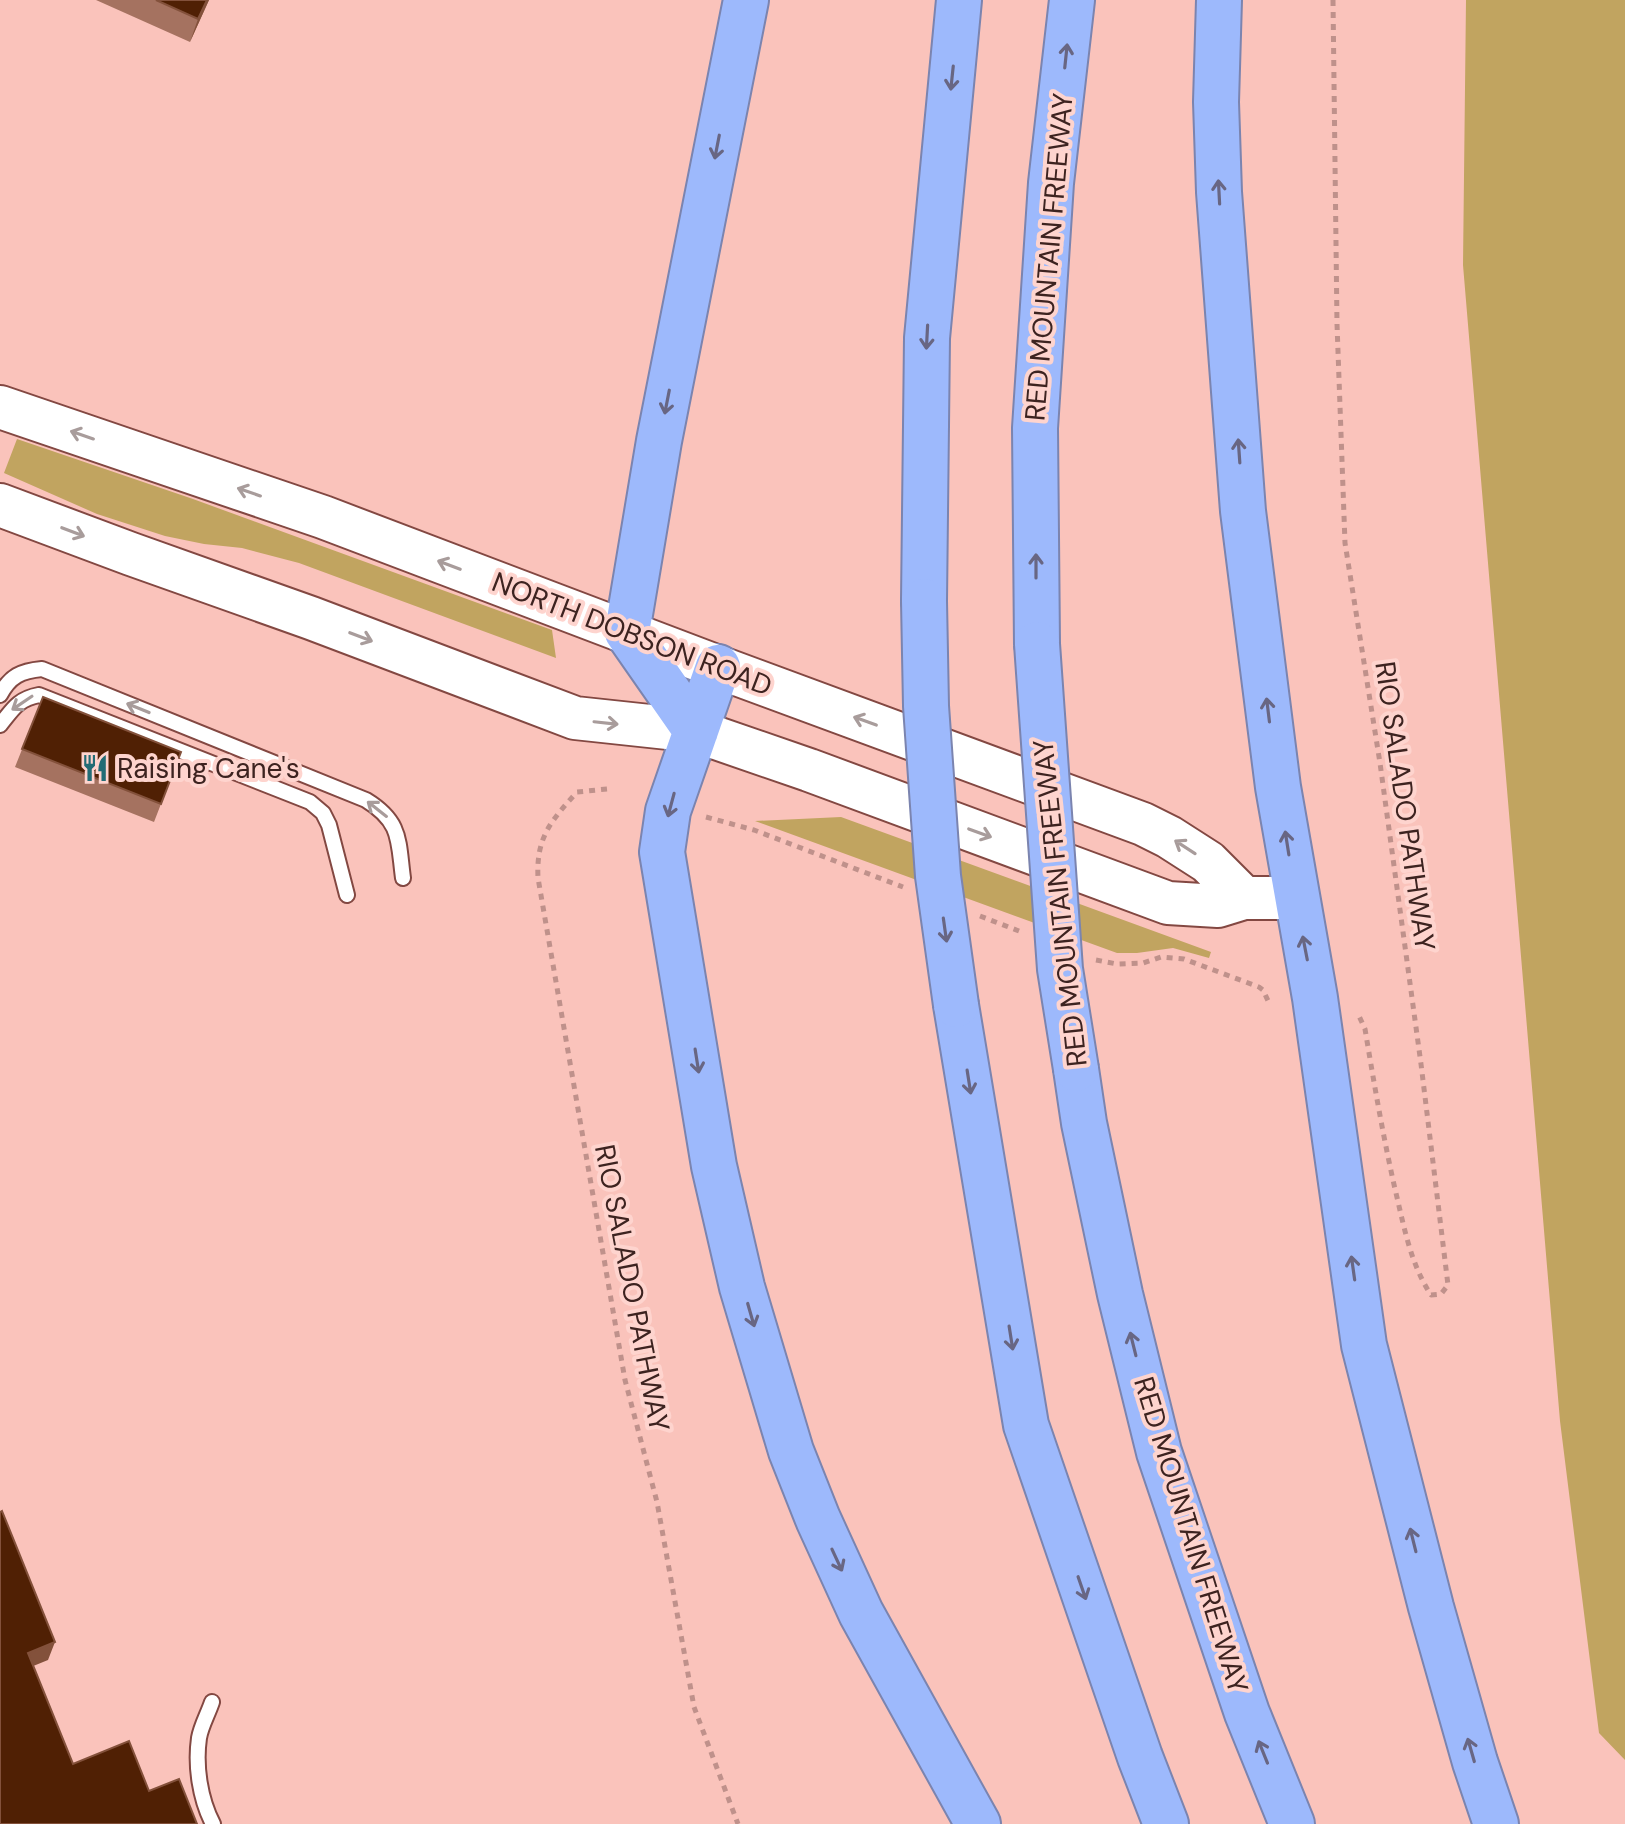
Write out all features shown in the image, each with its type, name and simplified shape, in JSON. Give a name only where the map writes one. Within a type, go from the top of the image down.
[{"type":"highway","points":[[696,731],[627,632],[659,441],[746,0]]},
{"type":"highway","points":[[959,0],[927,338],[926,706],[938,876],[956,1005],[1026,1425],[1166,1824]]},
{"type":"highway","name":"RED MOUNTAIN FREEWAY","points":[[1072,0],[1051,183],[1035,428],[1037,644],[1060,969],[1084,1123],[1120,1294],[1159,1452],[1247,1713],[1292,1824]]},
{"type":"highway","points":[[1219,0],[1216,102],[1219,192],[1243,511],[1278,787],[1315,998],[1364,1345],[1415,1547],[1475,1762],[1496,1824]]},
{"type":"highway","points":[[718,667],[668,811],[662,852],[714,1166],[742,1287],[791,1451],[818,1519],[861,1613],[978,1824]]},
{"type":"main road","name":"NORTH DOBSON ROAD","points":[[0,407],[323,517],[1143,824],[1208,862],[1244,898]]},
{"type":"main road","points":[[0,505],[575,718],[696,731],[1168,903],[1218,906],[1244,898],[1296,898]]},
{"type":"lane","points":[[0,695],[15,677],[25,671],[42,669],[366,800],[381,809],[392,822],[397,834],[403,878]]},
{"type":"lane","points":[[0,725],[26,697],[39,695],[310,802],[323,813],[329,825],[347,895]]},
{"type":"lane","points":[[212,1702],[199,1736],[199,1779],[213,1824]]},
{"type":"path","name":"RIO SALADO PATHWAY","points":[[1333,0],[1337,324],[1345,543],[1380,763],[1421,1064],[1448,1285],[1441,1294],[1431,1295],[1410,1253],[1382,1130],[1365,1029],[1359,1016],[1349,1015]]},
{"type":"path","name":"RIO SALADO PATHWAY","points":[[607,789],[577,792],[553,819],[537,859],[538,878],[625,1380],[657,1502],[694,1707],[738,1824]]},
{"type":"path","points":[[697,821],[704,816],[754,830],[916,892]]},
{"type":"path","points":[[975,914],[1019,931]]},
{"type":"path","points":[[1093,959],[1117,964],[1143,963],[1161,957],[1184,959],[1259,987],[1270,1005]]},
{"type":"shaded area","points":[[1466,0],[1625,0],[1625,1760],[1599,1733],[1560,1421],[1463,265]]},
{"type":"shaded area","points":[[17,439],[193,499],[552,630],[556,658],[299,563],[242,548],[165,536],[97,514],[4,473]]},
{"type":"shaded area","points":[[841,817],[1211,952],[1209,958],[1173,948],[1117,953],[755,821]]},
{"type":"building","points":[[156,0],[207,0],[198,19]]},
{"type":"building","name":"Raising Cane's","points":[[43,697],[181,752],[161,804],[22,749]]},
{"type":"building","points":[[2,1511],[55,1642],[28,1653],[73,1764],[129,1741],[149,1791],[179,1779],[197,1824],[0,1824]]},
{"type":"place","name":"Raising Cane's","points":[[95,768]]}]
